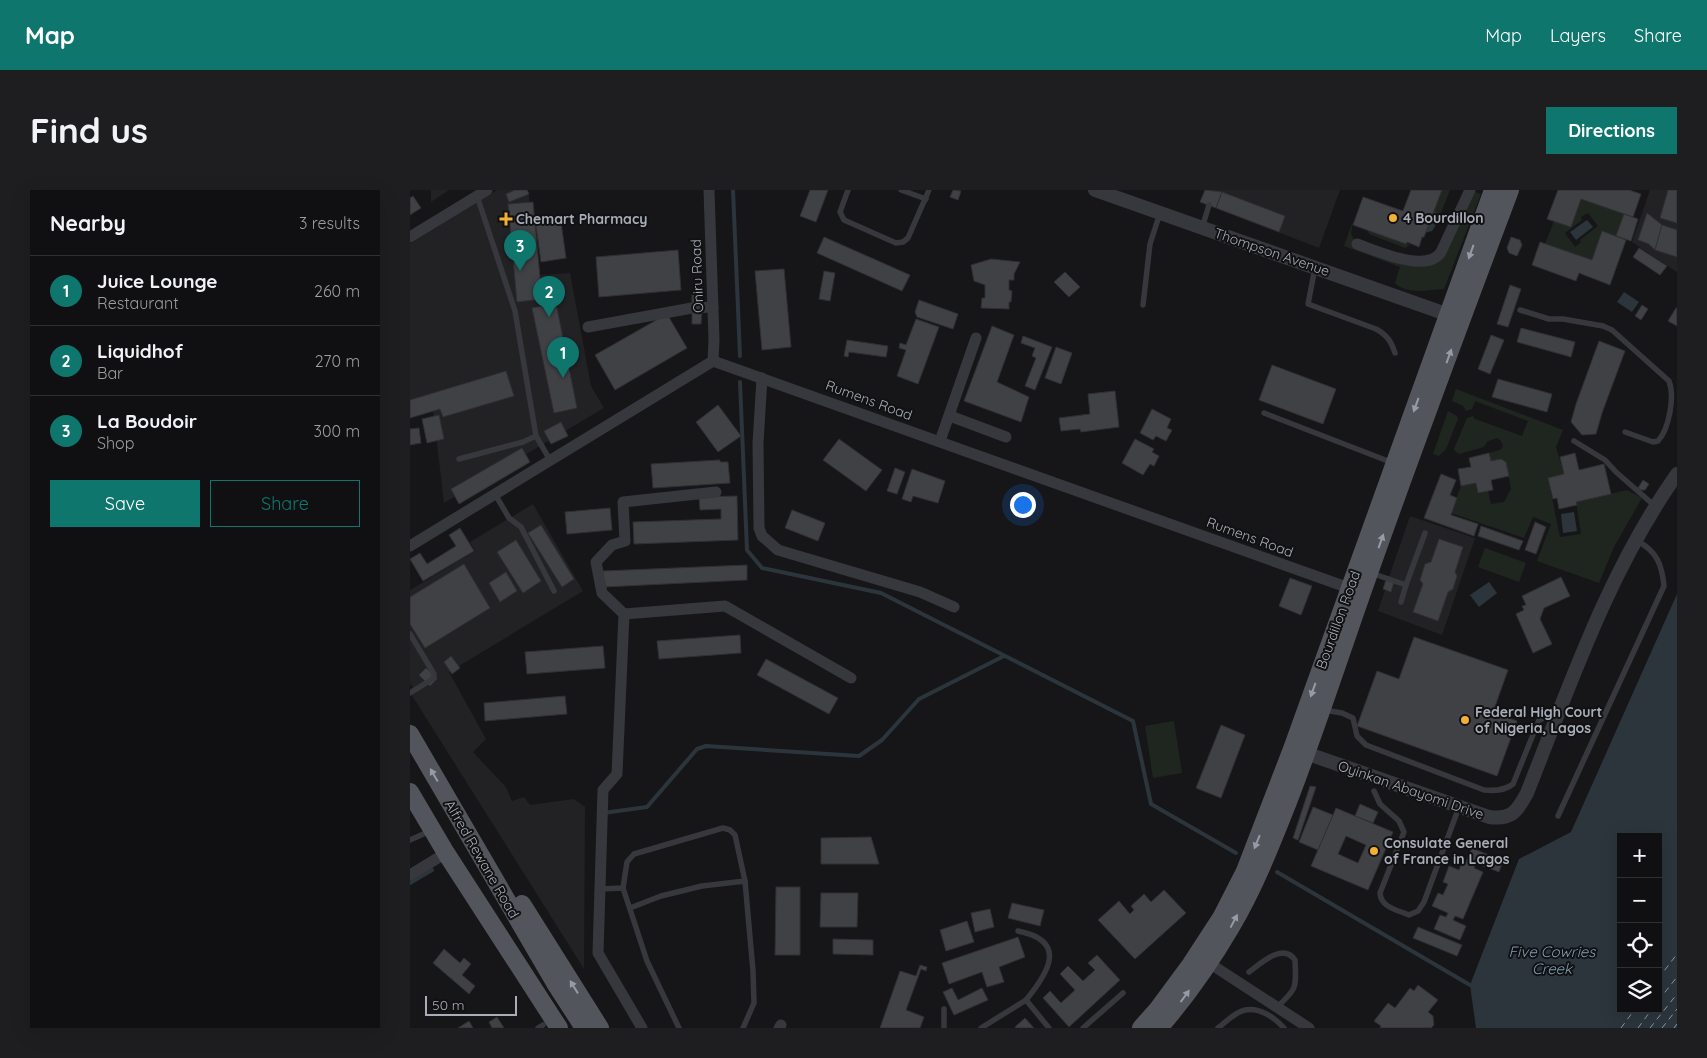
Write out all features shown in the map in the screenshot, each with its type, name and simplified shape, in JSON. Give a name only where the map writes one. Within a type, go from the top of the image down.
[{"type":"main road","name":"Bourdillon Road","points":[[1159,1028],[1178,1007],[1209,963],[1232,926],[1257,877],[1350,588],[1495,190]]},
{"type":"main road","name":"Bourdillon Road","points":[[1141,1028],[1157,1010],[1191,964],[1221,918],[1246,871],[1299,751],[1322,709],[1495,190]]},
{"type":"main road","name":"Alfred Rewane Road","points":[[410,734],[555,983],[584,1028]]},
{"type":"main road","name":"Alfred Rewane Road","points":[[410,792],[446,853],[538,996],[546,1027]]},
{"type":"main road","points":[[464,826],[497,864],[600,1028]]},
{"type":"main road","points":[[446,853],[546,1027]]},
{"type":"street","name":"Oniru Road","points":[[709,190],[713,361]]},
{"type":"street","points":[[1357,244],[1398,259],[1424,262],[1433,260],[1441,252],[1470,190]]},
{"type":"street","name":"Thompson Avenue","points":[[1103,191],[1449,315]]},
{"type":"street","points":[[410,237],[482,193]]},
{"type":"street","points":[[588,327],[692,308],[713,307]]},
{"type":"street","points":[[940,441],[976,338]]},
{"type":"street","points":[[410,546],[713,361]]},
{"type":"street","name":"Rumens Road","points":[[713,361],[1350,588]]},
{"type":"street","points":[[762,378],[758,443],[759,528],[762,536],[778,550],[920,592],[954,607]]},
{"type":"street","points":[[950,416],[1006,437]]},
{"type":"street","name":"Oyinkan Abayomi Drive","points":[[1299,751],[1489,817],[1501,819],[1512,814],[1527,793],[1594,626],[1619,574],[1656,506],[1677,474]]},
{"type":"street","points":[[716,492],[623,502],[625,541],[612,545],[596,562],[602,593],[624,614],[725,606],[851,678]]},
{"type":"street","points":[[624,614],[617,774],[603,790],[598,953],[642,1028]]},
{"type":"street","points":[[410,875],[446,853]]},
{"type":"street","points":[[1209,963],[1309,1028]]},
{"type":"lane","points":[[848,190],[840,212],[844,220],[896,243],[903,242],[908,238],[929,190]]},
{"type":"lane","points":[[901,190],[926,199]]},
{"type":"lane","points":[[482,193],[515,311],[536,436],[550,460]]},
{"type":"lane","points":[[1202,228],[1209,205]]},
{"type":"lane","points":[[1143,305],[1150,244],[1160,212]]},
{"type":"lane","points":[[1315,268],[1308,304],[1376,329],[1386,335],[1395,353]]},
{"type":"lane","points":[[1520,310],[1550,319],[1563,319],[1603,326],[1612,330],[1669,381],[1672,389],[1670,411],[1663,436],[1658,441],[1653,442],[1625,432]]},
{"type":"lane","points":[[1670,411],[1677,413]]},
{"type":"lane","points":[[1264,413],[1395,464]]},
{"type":"lane","points":[[459,460],[523,442],[536,436]]},
{"type":"lane","points":[[1574,441],[1604,460],[1633,488],[1656,506]]},
{"type":"lane","points":[[496,494],[509,518],[521,527],[554,591]]},
{"type":"lane","points":[[1401,602],[1425,533]]},
{"type":"lane","points":[[1558,816],[1664,586],[1663,569],[1655,555],[1645,544],[1637,540]]},
{"type":"lane","points":[[1369,572],[1406,586]]},
{"type":"lane","points":[[410,634],[434,674],[434,678],[410,693]]},
{"type":"lane","points":[[1322,709],[1342,713],[1353,718],[1357,736],[1366,745],[1484,790],[1494,791],[1508,788],[1513,784],[1539,720],[1545,718],[1556,722]]},
{"type":"lane","points":[[1374,791],[1380,804],[1399,822],[1404,832],[1380,893],[1380,899],[1384,905],[1410,915],[1418,911],[1424,902],[1459,807]]},
{"type":"lane","points":[[679,1028],[647,961],[623,888],[627,862],[634,854],[723,828],[735,834],[745,881],[754,1003],[743,1028]]},
{"type":"lane","points":[[411,838],[434,830]]},
{"type":"lane","points":[[630,908],[661,896],[702,886],[745,881]]},
{"type":"lane","points":[[600,889],[623,888]]},
{"type":"lane","points":[[981,1028],[1026,1000],[1039,984],[1049,965],[1050,951],[1044,941],[1031,933],[1018,931]]},
{"type":"lane","points":[[1249,972],[1273,955],[1280,953],[1292,956],[1295,960],[1296,986],[1291,995],[1277,1007]]},
{"type":"lane","points":[[1083,1028],[1123,993]]},
{"type":"lane","points":[[1026,1000],[1048,1028]]},
{"type":"lane","points":[[944,1009],[944,1028]]},
{"type":"lane","points":[[1218,1028],[1233,1016],[1245,1010],[1259,1011],[1276,1020],[1284,1028]]},
{"type":"shaded area","points":[[431,190],[449,190],[431,202]]},
{"type":"shaded area","points":[[497,190],[528,190],[539,275],[570,273],[591,386],[604,408],[444,503],[433,410],[410,415],[410,244]]},
{"type":"shaded area","points":[[1205,190],[1340,190],[1319,248],[1200,202]]},
{"type":"shaded area","points":[[1436,190],[1450,190],[1437,223],[1432,221],[1431,210]]},
{"type":"shaded area","points":[[1471,190],[1481,194],[1444,289],[1418,291],[1400,287],[1395,283],[1400,267],[1344,246],[1353,221],[1351,233],[1355,243],[1431,264]]},
{"type":"shaded area","points":[[1650,190],[1677,190],[1677,272],[1632,242]]},
{"type":"shaded area","points":[[1581,199],[1624,214],[1616,236],[1603,232],[1592,260],[1545,244],[1554,221],[1571,227]],"holes":[[[1588,213],[1598,226],[1580,240],[1581,242],[1575,247],[1565,233],[1582,220],[1581,217]]]},
{"type":"shaded area","points":[[1367,229],[1410,245],[1405,248],[1369,234]]},
{"type":"shaded area","points":[[1456,389],[1563,430],[1556,447],[1564,474],[1548,478],[1560,537],[1581,534],[1576,502],[1627,490],[1642,498],[1614,547],[1599,583],[1537,561],[1551,524],[1533,517],[1524,538],[1451,513],[1461,486],[1476,483],[1478,493],[1488,491],[1491,504],[1504,502],[1511,489],[1506,462],[1501,459],[1491,461],[1489,453],[1500,450],[1503,446],[1497,438],[1488,441],[1484,447],[1459,454],[1455,451],[1454,449],[1467,418],[1473,416],[1475,419],[1522,436],[1528,421],[1475,401],[1472,409],[1466,411],[1463,406],[1452,401]]},
{"type":"shaded area","points":[[1448,411],[1457,416],[1458,419],[1446,449],[1439,456],[1433,454]]},
{"type":"shaded area","points":[[533,504],[583,591],[449,672],[486,739],[473,752],[506,787],[512,801],[524,797],[530,805],[574,799],[585,807],[584,969],[411,694],[415,691],[410,683],[410,590],[475,551],[470,542]]},
{"type":"shaded area","points":[[1410,516],[1475,538],[1442,635],[1378,611],[1385,590],[1383,589],[1386,580],[1388,580]]},
{"type":"shaded area","points":[[1485,548],[1526,563],[1519,582],[1478,567]]},
{"type":"shaded area","points":[[1174,721],[1182,773],[1153,778],[1145,726]]},
{"type":"water","points":[[1430,210],[1436,212],[1433,221],[1437,223],[1432,231],[1424,233]]},
{"type":"water","points":[[1587,220],[1593,227],[1576,240],[1570,232]]},
{"type":"water","points":[[1624,292],[1639,302],[1632,312],[1617,302]]},
{"type":"water","points":[[1574,512],[1577,531],[1563,533],[1561,514]]},
{"type":"water","points":[[1489,582],[1497,593],[1479,607],[1470,595]]},
{"type":"water","name":"Five Cowries Creek","points":[[1677,594],[1677,1028],[1476,1028],[1470,985],[1519,859],[1571,832]]},
{"type":"building","points":[[515,190],[527,190],[529,194],[509,202],[506,194]]},
{"type":"building","points":[[810,190],[828,190],[816,222],[800,216]]},
{"type":"building","points":[[953,190],[961,191],[958,200],[950,197]]},
{"type":"building","points":[[1205,190],[1222,192],[1216,208],[1200,202]]},
{"type":"building","name":"4 Bourdillon","points":[[1411,190],[1442,190],[1419,247],[1353,225],[1363,197],[1403,211]]},
{"type":"building","points":[[1558,190],[1629,190],[1641,194],[1633,217],[1581,199],[1571,227],[1547,219]]},
{"type":"building","points":[[1668,190],[1677,190],[1677,223],[1660,218]]},
{"type":"building","points":[[1222,192],[1285,216],[1279,232],[1216,208]]},
{"type":"building","points":[[413,196],[421,208],[410,215],[410,198]]},
{"type":"building","points":[[533,202],[542,299],[517,302],[508,204]]},
{"type":"building","points":[[1647,213],[1662,225],[1655,250],[1649,244],[1638,240]]},
{"type":"building","points":[[1624,214],[1638,219],[1631,241],[1616,236]]},
{"type":"building","points":[[560,215],[566,258],[541,262],[535,219]]},
{"type":"building","points":[[1662,225],[1677,230],[1677,257],[1655,250]]},
{"type":"building","points":[[1602,231],[1626,240],[1610,285],[1579,273],[1576,281],[1532,265],[1540,242],[1592,260]]},
{"type":"building","points":[[824,237],[910,275],[902,291],[817,253]]},
{"type":"building","points":[[1511,237],[1520,240],[1522,245],[1517,256],[1509,253],[1507,248]]},
{"type":"building","points":[[1639,248],[1667,266],[1660,275],[1633,257]]},
{"type":"building","points":[[678,250],[681,290],[599,297],[596,257]]},
{"type":"building","points":[[991,259],[1020,262],[1014,274],[1014,280],[1009,280],[1009,290],[1012,291],[1009,309],[981,308],[982,298],[985,298],[985,285],[974,281],[971,265]]},
{"type":"building","points":[[784,269],[791,347],[762,350],[755,271]]},
{"type":"building","points":[[824,271],[835,273],[830,301],[819,299]]},
{"type":"building","points":[[1065,272],[1080,287],[1069,297],[1054,282]]},
{"type":"building","points":[[1510,285],[1521,289],[1508,327],[1497,324]]},
{"type":"building","points":[[692,295],[702,295],[702,311],[692,311]]},
{"type":"building","points":[[919,300],[958,314],[953,329],[917,317],[915,312]]},
{"type":"building","points":[[556,303],[577,408],[554,413],[532,308]]},
{"type":"building","points":[[1642,305],[1648,309],[1641,320],[1635,316]]},
{"type":"building","points":[[1677,308],[1677,326],[1668,321]]},
{"type":"building","points":[[692,311],[702,311],[701,324],[692,324]]},
{"type":"building","points":[[667,314],[687,348],[615,390],[595,355]]},
{"type":"building","points":[[916,319],[939,327],[918,384],[897,376],[906,350],[899,348],[900,343],[906,345]]},
{"type":"building","points":[[992,326],[1014,335],[997,382],[1029,397],[1021,422],[964,401]]},
{"type":"building","points":[[1521,328],[1575,342],[1571,357],[1517,342]]},
{"type":"building","points":[[1491,335],[1504,340],[1490,374],[1478,369]]},
{"type":"building","points":[[1023,336],[1052,347],[1035,390],[1025,386],[1036,358],[1032,356],[1035,348],[1021,343]]},
{"type":"building","points":[[847,340],[888,346],[886,357],[849,352],[848,357],[844,356]]},
{"type":"building","points":[[1599,341],[1625,351],[1596,434],[1582,435],[1571,422]]},
{"type":"building","points":[[1056,347],[1072,353],[1061,384],[1045,378]]},
{"type":"building","points":[[1272,365],[1336,389],[1323,424],[1259,400]]},
{"type":"building","points":[[506,371],[514,396],[443,417],[440,409],[410,418],[410,400]]},
{"type":"building","points":[[1498,379],[1552,394],[1547,412],[1492,397]]},
{"type":"building","points":[[1115,391],[1119,427],[1081,432],[1080,429],[1061,431],[1059,418],[1090,414],[1088,394]]},
{"type":"building","points":[[718,405],[741,436],[718,452],[696,422]]},
{"type":"building","points":[[1152,409],[1171,419],[1167,428],[1172,430],[1166,441],[1156,436],[1153,440],[1140,433]]},
{"type":"building","points":[[439,415],[444,439],[427,443],[422,419]]},
{"type":"building","points":[[561,422],[568,436],[551,444],[544,431]]},
{"type":"building","points":[[419,428],[421,443],[410,445],[410,429]]},
{"type":"building","points":[[839,439],[882,470],[866,491],[823,460]]},
{"type":"building","points":[[1135,439],[1154,449],[1152,452],[1159,456],[1154,466],[1150,464],[1143,475],[1122,463]]},
{"type":"building","points":[[522,448],[530,462],[459,504],[451,489]]},
{"type":"building","points":[[1489,453],[1491,461],[1501,459],[1506,462],[1509,476],[1491,480],[1493,490],[1478,493],[1476,483],[1461,486],[1458,469],[1471,467],[1469,458]]},
{"type":"building","points":[[1575,453],[1579,470],[1604,464],[1611,494],[1576,502],[1577,505],[1559,509],[1557,498],[1553,499],[1548,478],[1564,474],[1560,457]]},
{"type":"building","points":[[720,460],[720,462],[728,462],[730,483],[653,488],[651,464]]},
{"type":"building","points":[[895,468],[905,472],[897,494],[887,491]]},
{"type":"building","points":[[912,469],[945,481],[938,503],[913,496],[911,502],[902,499]]},
{"type":"building","points":[[1441,474],[1456,480],[1450,495],[1457,498],[1451,515],[1478,524],[1474,536],[1424,518]]},
{"type":"building","points":[[1643,480],[1649,484],[1645,490],[1641,490],[1638,488]]},
{"type":"building","points":[[737,496],[738,540],[634,544],[633,522],[721,519],[721,509],[700,510],[699,497]]},
{"type":"building","points":[[610,508],[612,530],[567,534],[565,512]]},
{"type":"building","points":[[792,510],[825,523],[818,541],[785,528]]},
{"type":"building","points":[[1535,522],[1546,527],[1536,554],[1525,550]]},
{"type":"building","points":[[541,525],[574,579],[562,587],[528,533]]},
{"type":"building","points":[[1481,526],[1523,541],[1519,550],[1478,536]]},
{"type":"building","points":[[460,528],[474,551],[423,581],[410,559],[420,553],[427,564],[456,546],[449,535]]},
{"type":"building","points":[[1439,539],[1463,547],[1455,572],[1457,576],[1453,589],[1448,592],[1438,621],[1413,612],[1423,584],[1420,580],[1425,564],[1431,562]]},
{"type":"building","points":[[516,540],[541,581],[523,593],[497,552]]},
{"type":"building","points":[[464,564],[490,608],[425,648],[410,624],[410,597]]},
{"type":"building","points":[[747,565],[747,580],[604,587],[603,571]]},
{"type":"building","points":[[506,572],[517,591],[500,602],[489,583]]},
{"type":"building","points":[[1561,577],[1570,596],[1544,608],[1540,619],[1552,644],[1533,653],[1516,614],[1524,610],[1522,606],[1526,605],[1522,596]]},
{"type":"building","points":[[1290,578],[1312,586],[1301,615],[1279,606]]},
{"type":"building","points":[[1386,580],[1394,582],[1391,592],[1383,589]]},
{"type":"building","points":[[740,635],[741,653],[659,659],[657,641]]},
{"type":"building","points":[[1414,637],[1508,670],[1493,712],[1517,721],[1497,776],[1357,726],[1377,671],[1399,679]]},
{"type":"building","points":[[603,646],[605,668],[527,674],[525,652]]},
{"type":"building","points":[[451,656],[460,668],[452,674],[444,662]]},
{"type":"building","points":[[766,659],[838,698],[829,714],[757,675]]},
{"type":"building","points":[[426,668],[437,679],[430,686],[419,675]]},
{"type":"building","points":[[565,696],[567,714],[485,721],[484,703]]},
{"type":"building","points":[[1221,725],[1245,735],[1221,798],[1196,788]]},
{"type":"building","points":[[1310,786],[1316,787],[1298,840],[1293,838]]},
{"type":"building","points":[[1360,804],[1378,812],[1373,823],[1355,816]]},
{"type":"building","points":[[1313,807],[1333,815],[1318,850],[1299,842]]},
{"type":"building","points":[[1336,808],[1393,832],[1368,890],[1311,866]],"holes":[[[1346,836],[1366,845],[1358,863],[1338,854]]]},
{"type":"building","points":[[871,837],[879,864],[821,864],[821,838]]},
{"type":"building","points":[[1472,848],[1503,861],[1499,872],[1476,863],[1474,868],[1483,872],[1463,919],[1455,916],[1453,920],[1466,926],[1460,940],[1434,929],[1440,915],[1446,917],[1448,913],[1432,906],[1438,893],[1443,895],[1448,884],[1443,882],[1449,866],[1459,870],[1462,863],[1465,864]]},
{"type":"building","points":[[776,887],[800,887],[800,955],[775,955]]},
{"type":"building","points":[[1164,890],[1186,913],[1135,959],[1098,920],[1119,901],[1130,914],[1134,910],[1131,906],[1144,894],[1151,902]]},
{"type":"building","points":[[821,893],[858,893],[857,927],[820,927]]},
{"type":"building","points":[[1012,903],[1044,910],[1040,926],[1008,918]]},
{"type":"building","points":[[990,909],[994,927],[975,932],[971,913]]},
{"type":"building","points":[[967,921],[974,942],[946,951],[940,930]]},
{"type":"building","points":[[1418,927],[1462,945],[1457,956],[1413,938]]},
{"type":"building","points":[[1018,937],[1025,957],[999,967],[1004,982],[987,987],[982,972],[949,984],[942,963]]},
{"type":"building","points":[[833,939],[873,940],[873,955],[833,954]]},
{"type":"building","points":[[444,949],[460,963],[464,958],[471,964],[462,975],[475,986],[469,994],[433,963]]},
{"type":"building","points":[[1097,955],[1120,980],[1069,1027],[1043,998],[1050,991],[1061,1003],[1075,990],[1060,974],[1068,966],[1083,981],[1095,970],[1088,963]]},
{"type":"building","points":[[920,965],[927,967],[926,971],[921,969],[906,1010],[924,1017],[920,1028],[880,1028],[900,971],[916,976]]},
{"type":"building","points":[[1418,985],[1438,1000],[1428,1012],[1433,1016],[1434,1025],[1431,1028],[1380,1028],[1381,1026],[1374,1021],[1388,1003],[1395,1008],[1410,988],[1414,991]]},
{"type":"building","points":[[952,988],[958,1000],[982,988],[988,1000],[954,1015],[943,992]]},
{"type":"building","points":[[497,1017],[504,1028],[492,1028],[489,1022]]},
{"type":"building","points":[[1025,1018],[1034,1028],[1015,1027]]},
{"type":"building","points":[[469,1021],[473,1028],[458,1028]]},
{"type":"waterway","points":[[733,190],[740,356]]},
{"type":"waterway","points":[[740,382],[747,550],[762,568],[881,593],[1133,721],[1151,804],[1236,853]]},
{"type":"waterway","points":[[603,813],[647,807],[697,749],[706,746],[859,756],[882,740],[919,699],[1004,656]]},
{"type":"waterway","points":[[410,883],[432,870]]},
{"type":"waterway","points":[[1277,872],[1470,985]]},
{"type":"ferry route","points":[[1662,974],[1677,954]]},
{"type":"ferry route","points":[[1662,996],[1677,977]]},
{"type":"ferry route","points":[[1650,1028],[1677,994]]},
{"type":"ferry route","points":[[1662,1028],[1677,1009]]},
{"type":"ferry route","points":[[1621,1028],[1632,1013]]},
{"type":"ferry route","points":[[1638,1028],[1649,1013]]},
{"type":"ferry route","points":[[1674,1028],[1677,1024]]},
{"type":"place","name":"4 Bourdillon","points":[[1393,218]]},
{"type":"place","name":"Chemart Pharmacy","points":[[506,219]]},
{"type":"place","name":"La Boudoir","points":[[520,271]]},
{"type":"place","name":"Liquidhof","points":[[549,317]]},
{"type":"place","name":"Juice Lounge","points":[[563,378]]},
{"type":"place","name":"Federal High Court of Nigeria, Lagos","points":[[1465,720]]},
{"type":"place","name":"Consulate General of France in Lagos","points":[[1374,851]]}]
